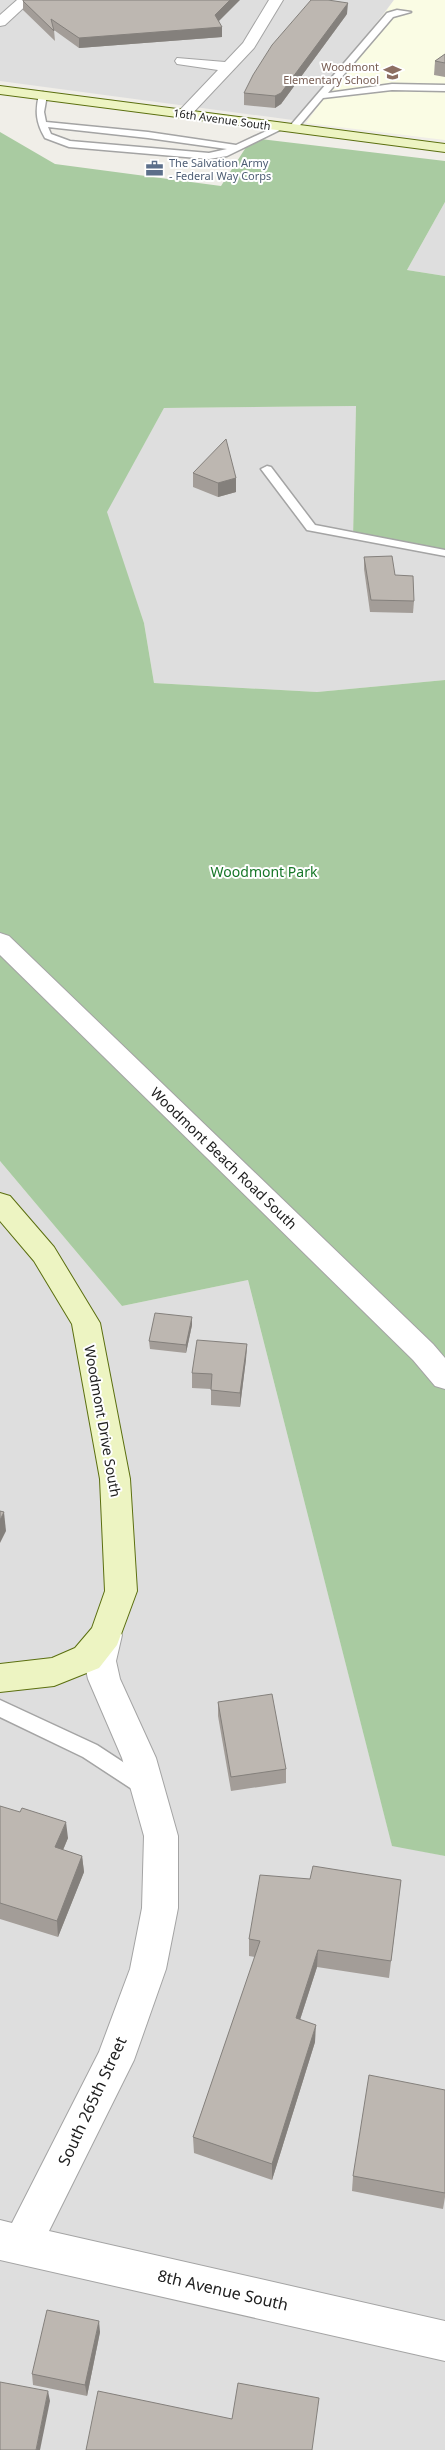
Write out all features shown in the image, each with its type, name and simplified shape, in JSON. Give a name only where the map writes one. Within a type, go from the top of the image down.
[{"type":"main road","name":"16th Avenue South","points":[[0,90],[445,148]]},
{"type":"main road","name":"Woodmont Drive South","points":[[0,1203],[44,1254],[86,1323],[116,1479],[121,1591],[97,1646]]},
{"type":"main road","points":[[0,1678],[54,1672],[97,1646]]},
{"type":"street","points":[[0,22],[25,0]]},
{"type":"street","points":[[184,114],[249,45],[276,0]]},
{"type":"street","points":[[182,61],[228,67]]},
{"type":"street","name":"Woodmont Beach Road South","points":[[0,941],[409,1338],[445,1378]]},
{"type":"street","name":"South 265th Street","points":[[11,2242],[115,2060],[148,1969],[160,1908],[161,1836],[139,1758],[104,1679],[97,1646]]},
{"type":"street","name":"8th Avenue South","points":[[11,2242],[445,2341]]},
{"type":"lane","points":[[43,95],[39,112],[48,136],[69,144],[198,156],[224,154],[288,128],[321,96],[390,15],[397,12],[407,12]]},
{"type":"lane","points":[[321,96],[392,87],[445,88]]},
{"type":"lane","points":[[42,124],[148,135],[237,148]]},
{"type":"lane","points":[[267,469],[311,528],[445,553]]},
{"type":"lane","points":[[0,1708],[90,1751],[149,1790]]},
{"type":"shaded area","points":[[0,0],[394,0],[300,121],[0,81]]},
{"type":"shaded area","name":"Woodmont Elementary School","points":[[394,0],[445,0],[445,140],[306,123]]},
{"type":"shaded area","points":[[445,202],[445,276],[407,270]]},
{"type":"shaded area","points":[[356,406],[353,538],[445,552],[445,680],[317,692],[154,683],[144,623],[106,512],[164,408]]},
{"type":"shaded area","points":[[0,1161],[122,1306],[248,1280],[392,1845],[445,1856],[445,2450],[0,2450]]},
{"type":"green space","name":"Woodmont Park","points":[[0,132],[55,164],[221,186],[252,138],[445,161],[445,202],[407,270],[445,276],[445,552],[353,538],[356,406],[164,408],[107,512],[144,623],[154,683],[317,692],[445,680],[445,1856],[392,1846],[248,1280],[122,1306],[0,1161]]},
{"type":"building","points":[[23,0],[230,0],[215,15],[222,27],[79,38],[51,19],[54,31]]},
{"type":"building","points":[[311,0],[348,3],[281,93],[275,96],[244,93],[272,45]]},
{"type":"building","points":[[445,54],[445,63],[435,61]]},
{"type":"building","points":[[226,439],[236,478],[218,483],[193,473]]},
{"type":"building","points":[[392,556],[395,575],[413,576],[414,601],[371,600],[364,557]]},
{"type":"building","points":[[155,1313],[192,1317],[186,1345],[149,1341]]},
{"type":"building","points":[[197,1340],[247,1344],[240,1393],[211,1390],[212,1374],[192,1373]]},
{"type":"building","points":[[0,1511],[4,1512],[0,1520]]},
{"type":"building","points":[[272,1694],[286,1769],[231,1777],[218,1702]]},
{"type":"building","points":[[0,1806],[20,1812],[22,1808],[66,1822],[55,1847],[82,1856],[57,1921],[0,1903]]},
{"type":"building","points":[[313,1866],[401,1880],[391,1961],[318,1950],[296,2018],[316,2025],[272,2164],[193,2137],[260,1941],[249,1939],[260,1875],[310,1879]]},
{"type":"building","points":[[369,2075],[445,2090],[445,2193],[353,2176]]},
{"type":"building","points":[[47,2310],[99,2321],[85,2385],[32,2374]]},
{"type":"building","points":[[0,2382],[48,2391],[36,2450],[0,2450]]},
{"type":"building","points":[[238,2383],[319,2398],[312,2450],[86,2450],[98,2391],[232,2419]]},
{"type":"place","name":"Woodmont Elementary School","points":[[393,72]]},
{"type":"place","name":"The Salvation Army - Federal Way Corps","points":[[155,168]]}]
